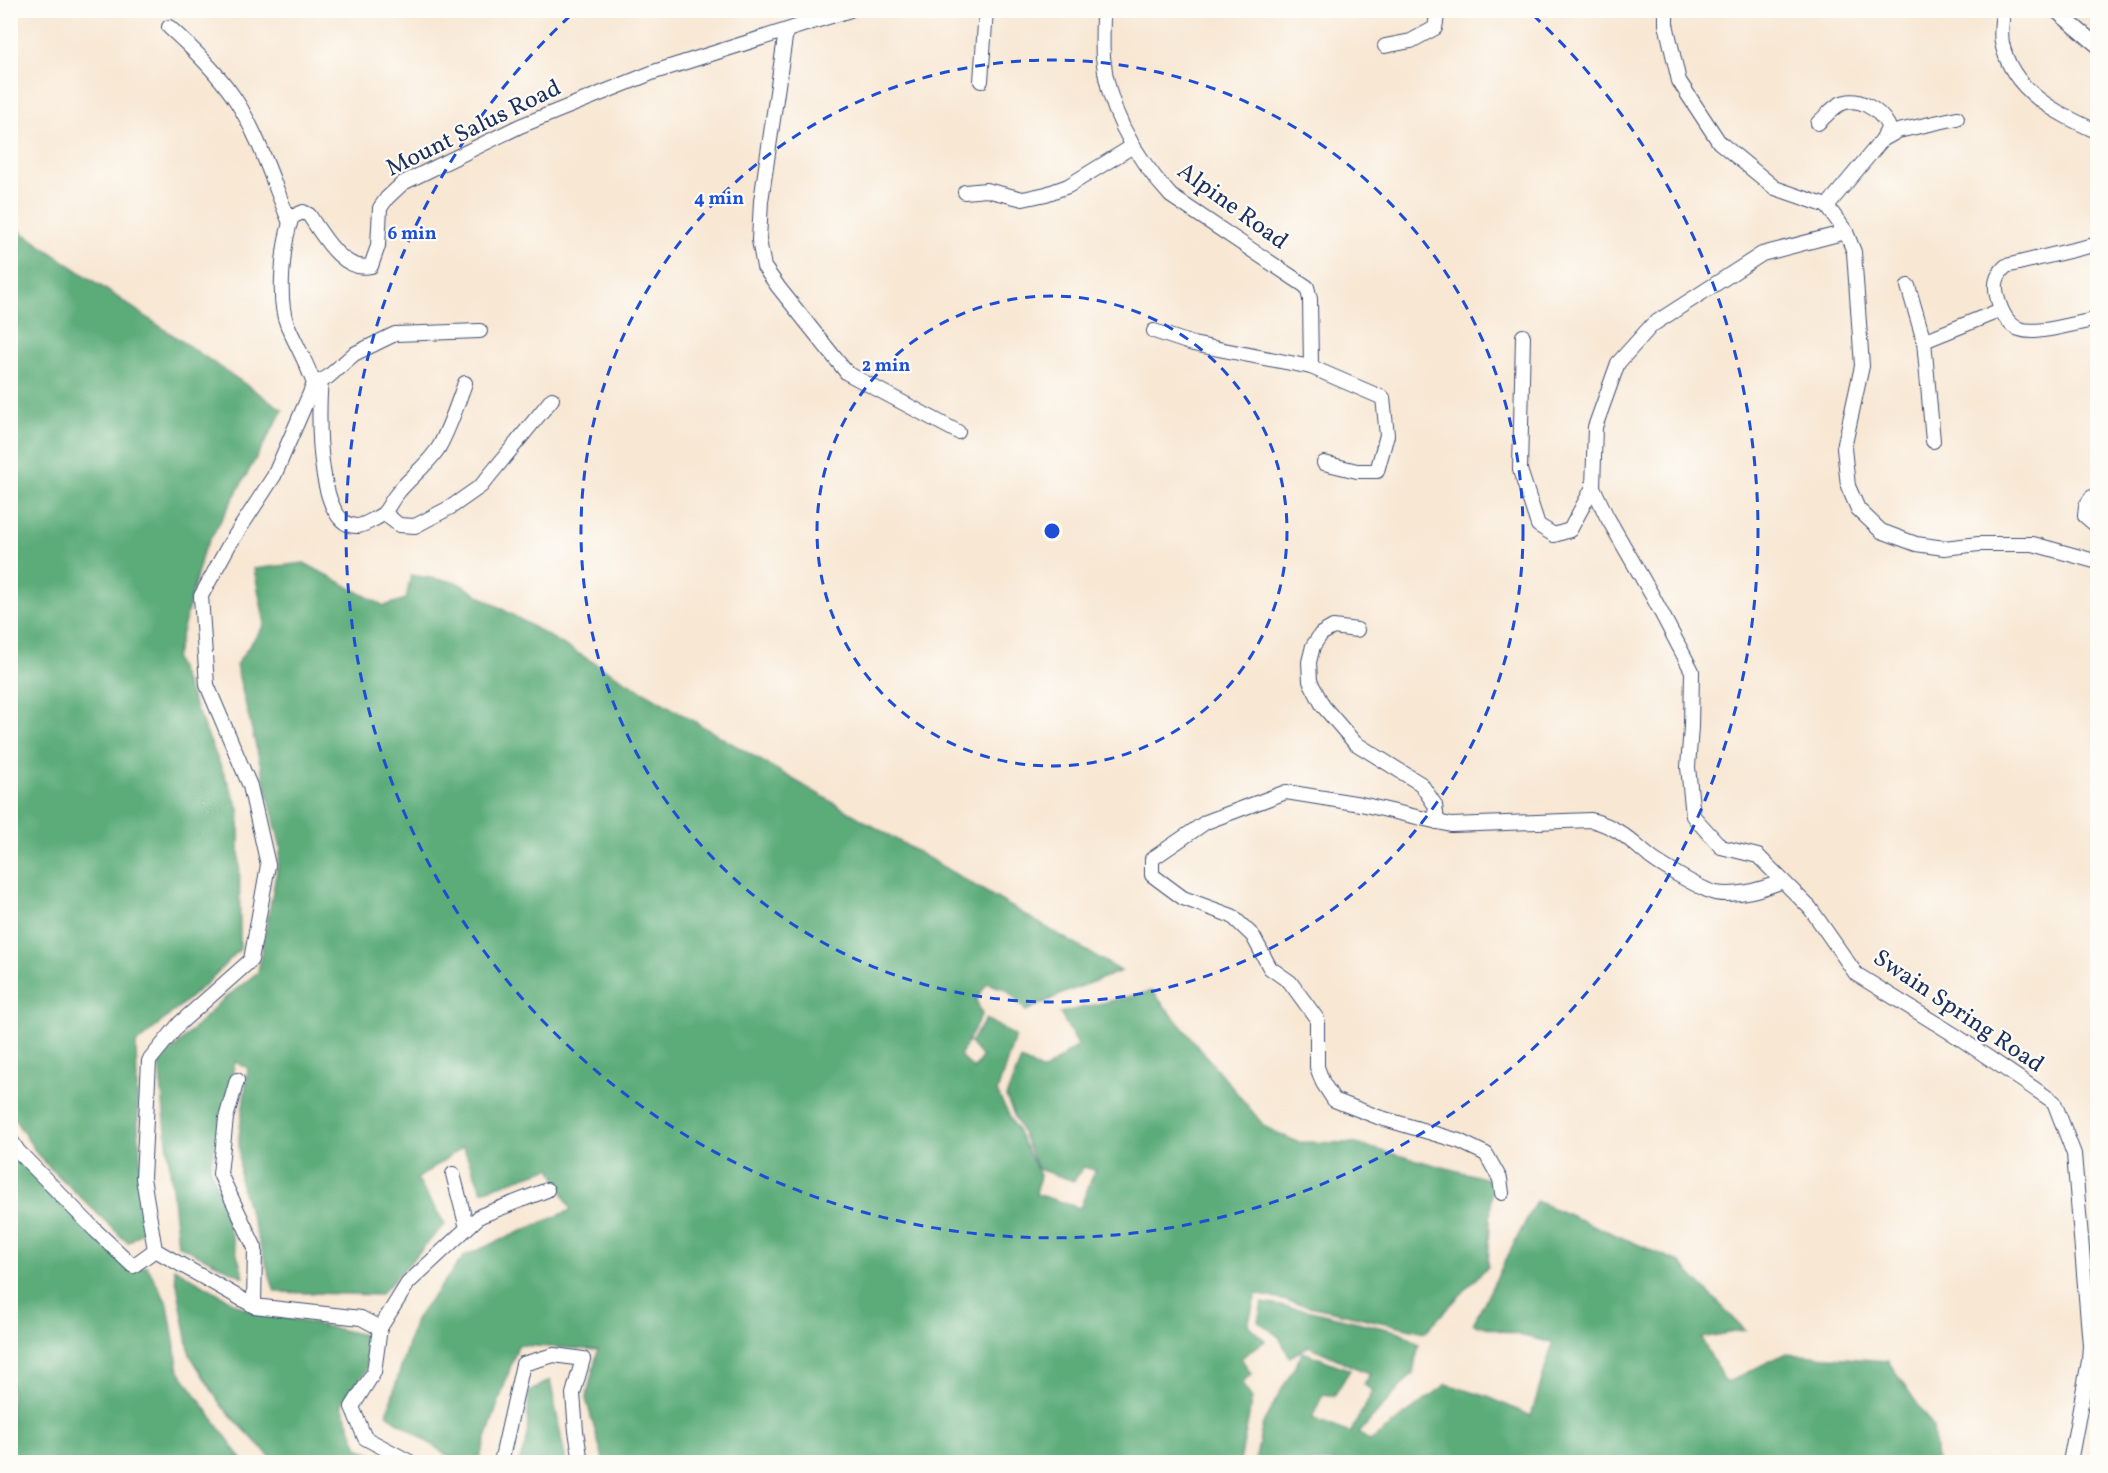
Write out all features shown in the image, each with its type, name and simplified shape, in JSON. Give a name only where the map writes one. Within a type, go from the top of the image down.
[{"type":"street","name":"Mount Salus Road","points":[[290,223],[292,217],[297,214],[303,212],[309,214],[340,256],[354,266],[362,268],[371,266],[378,246],[380,208],[403,183],[520,126],[654,72],[850,10]]},
{"type":"street","points":[[981,81],[986,10]]},
{"type":"street","name":"Alpine Road","points":[[1103,10],[1103,57],[1110,96],[1125,134],[1152,176],[1171,196],[1307,287],[1310,299],[1311,366]]},
{"type":"street","points":[[1385,46],[1411,40],[1435,27],[1438,10]]},
{"type":"street","points":[[1666,10],[1666,24],[1678,81],[1719,142],[1775,188],[1827,206],[1846,232],[1854,252],[1862,366],[1844,448],[1848,486],[1858,509],[1881,531],[1916,544],[1944,548],[1979,544],[2033,544],[2097,562]]},
{"type":"street","points":[[2003,10],[2001,40],[2006,60],[2016,77],[2029,92],[2050,108],[2097,132]]},
{"type":"street","points":[[2055,10],[2097,46]]},
{"type":"street","points":[[169,27],[204,60],[236,99],[264,157],[290,223],[281,297],[286,322],[318,382],[322,460],[329,499],[337,515],[348,525],[359,526],[384,513],[395,496],[438,449],[452,420],[465,383]]},
{"type":"street","points":[[786,31],[761,201],[759,240],[764,267],[847,373],[958,432]]},
{"type":"street","points":[[1818,123],[1838,105],[1845,102],[1862,103],[1878,111],[1888,125],[1882,140],[1827,206]]},
{"type":"street","points":[[1882,140],[1898,131],[1957,118]]},
{"type":"street","points":[[965,192],[986,189],[1023,199],[1046,194],[1068,186],[1133,146]]},
{"type":"street","name":"Swain Spring Road","points":[[1846,232],[1762,254],[1652,325],[1618,363],[1595,427],[1593,487],[1606,515],[1692,671],[1688,767],[1693,816],[1721,847],[1758,856],[1810,908],[1856,974],[1958,1037],[2054,1102],[2074,1154],[2090,1345],[2070,1462]]},
{"type":"street","points":[[2097,244],[2006,266],[1997,276],[1995,284],[2001,310],[2007,321],[2020,330],[2028,332],[2097,319]]},
{"type":"street","points":[[1908,286],[1924,341],[1933,441]]},
{"type":"street","points":[[1924,341],[2001,310]]},
{"type":"street","points":[[1154,331],[1193,344],[1311,366],[1383,398],[1387,435],[1377,471],[1357,471],[1324,463]]},
{"type":"street","points":[[155,1250],[143,1178],[149,1061],[180,1023],[252,960],[268,864],[249,786],[207,685],[201,596],[229,545],[274,476],[318,382],[354,354],[395,334],[480,332]]},
{"type":"street","points":[[1523,336],[1520,470],[1539,525],[1554,535],[1570,530],[1593,487]]},
{"type":"street","points":[[384,513],[399,525],[415,526],[450,507],[481,486],[552,399]]},
{"type":"street","points":[[2092,497],[2086,506],[2085,516],[2097,527]]},
{"type":"street","points":[[1357,630],[1333,627],[1321,634],[1313,646],[1309,662],[1310,681],[1323,706],[1355,742],[1421,784],[1435,805],[1437,822]]},
{"type":"street","points":[[1502,1193],[1500,1179],[1486,1154],[1459,1141],[1378,1117],[1334,1100],[1323,1083],[1317,1067],[1317,1019],[1290,982],[1270,968],[1253,936],[1232,916],[1183,898],[1152,875],[1152,859],[1206,822],[1286,792],[1361,804],[1450,825],[1591,820],[1609,825],[1651,858],[1715,893],[1751,892],[1783,881]]},
{"type":"street","points":[[237,1080],[226,1118],[220,1174],[255,1248],[254,1306]]},
{"type":"street","points":[[10,1139],[18,1151],[133,1266],[155,1250]]},
{"type":"street","points":[[453,1174],[467,1228]]},
{"type":"street","points":[[410,1462],[365,1438],[352,1407],[374,1372],[380,1328],[408,1283],[480,1216],[547,1190]]},
{"type":"street","points":[[155,1250],[254,1306],[361,1318],[380,1328]]},
{"type":"street","points":[[501,1462],[523,1364],[555,1355],[583,1359],[573,1394],[581,1462]]},
{"type":"green space","points":[[11,225],[283,410],[203,552],[175,659],[239,809],[240,949],[210,980],[136,1044],[138,1123],[145,1229],[128,1243],[40,1158],[17,1123],[11,1109]]},
{"type":"green space","points":[[304,563],[384,606],[406,599],[411,575],[456,582],[1121,971],[1064,993],[1026,1011],[1007,990],[987,983],[976,1000],[982,1014],[960,1056],[974,1069],[982,1057],[970,1043],[986,1019],[1015,1036],[997,1092],[1040,1175],[1036,1194],[1080,1208],[1095,1170],[1083,1167],[1074,1181],[1038,1169],[1006,1097],[1021,1060],[1043,1071],[1078,1045],[1060,1013],[1152,991],[1265,1127],[1297,1142],[1352,1143],[1492,1180],[1488,1266],[1425,1332],[1256,1294],[1248,1325],[1265,1341],[1241,1358],[1251,1374],[1242,1383],[1252,1399],[1240,1462],[604,1462],[586,1399],[598,1350],[518,1345],[478,1462],[457,1462],[387,1414],[415,1320],[464,1256],[571,1210],[551,1168],[482,1191],[463,1147],[417,1179],[445,1224],[380,1295],[275,1292],[240,1182],[239,1137],[248,1068],[235,1062],[210,1166],[244,1277],[178,1245],[159,1064],[218,1004],[258,972],[281,848],[236,665],[265,624],[254,569]]},
{"type":"green space","points":[[10,1152],[129,1270],[147,1266],[168,1305],[179,1371],[244,1462],[11,1462]]},
{"type":"green space","points":[[1536,1201],[1679,1262],[1745,1330],[1701,1338],[1726,1383],[1784,1354],[1888,1361],[1933,1427],[1936,1462],[1255,1462],[1263,1423],[1303,1352],[1350,1370],[1334,1396],[1323,1394],[1312,1418],[1350,1433],[1373,1391],[1363,1384],[1370,1374],[1309,1346],[1290,1357],[1279,1337],[1258,1321],[1262,1303],[1306,1310],[1400,1332],[1419,1344],[1413,1373],[1359,1433],[1370,1441],[1447,1384],[1488,1397],[1531,1416],[1553,1343],[1473,1324]]},
{"type":"green space","points":[[174,1268],[245,1309],[370,1336],[366,1371],[341,1403],[358,1448],[390,1462],[275,1462],[221,1405],[190,1355]]},
{"type":"green space","points":[[550,1380],[566,1462],[519,1462],[527,1440],[529,1392]]}]
